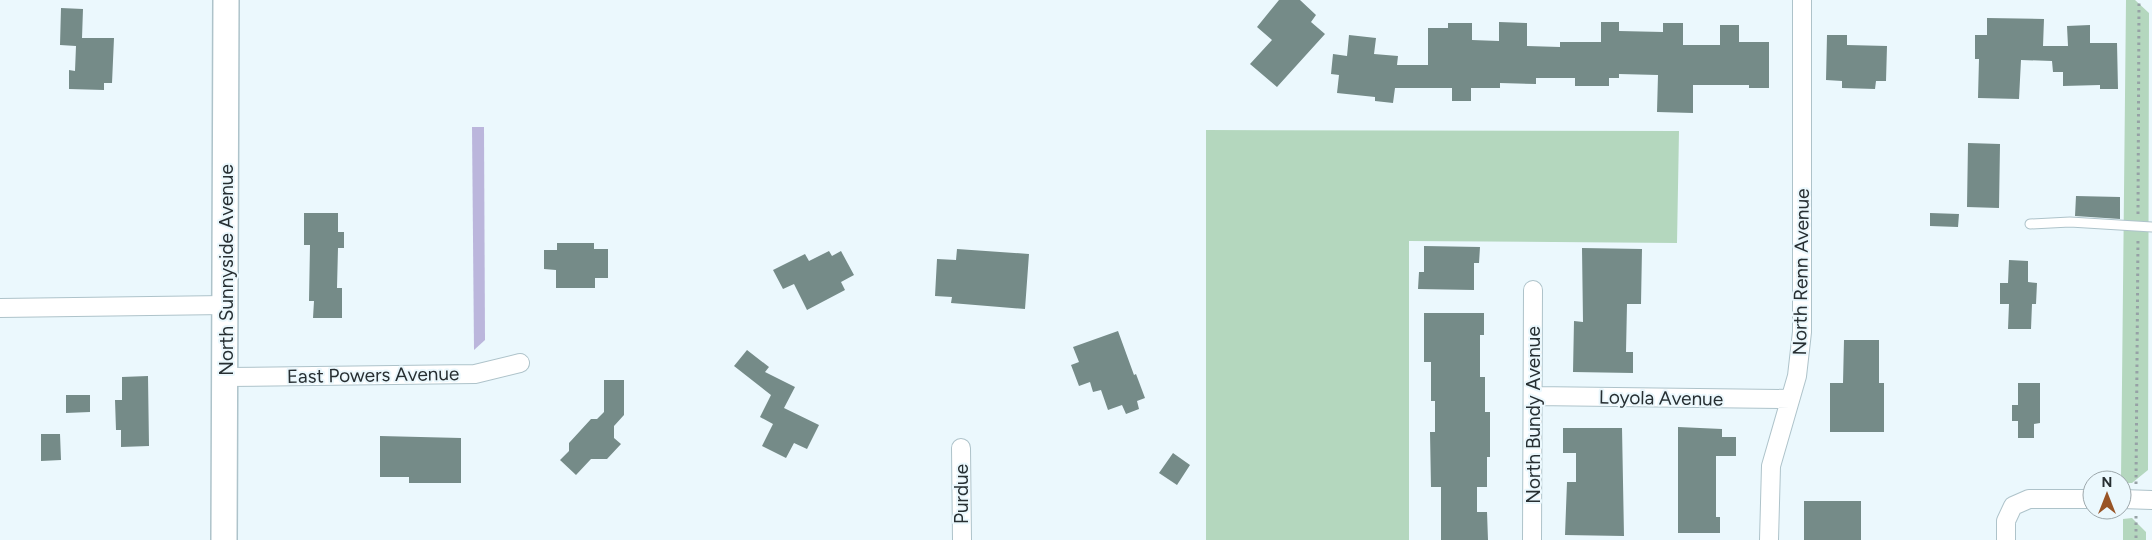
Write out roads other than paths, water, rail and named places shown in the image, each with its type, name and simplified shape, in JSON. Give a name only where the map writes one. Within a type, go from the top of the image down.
[{"type":"main road","name":"North Sunnyside Avenue","points":[[224,540],[226,0]]},
{"type":"street","name":"North Renn Avenue","points":[[1769,540],[1771,466],[1797,376],[1802,332],[1802,0]]},
{"type":"street","name":"North Bundy Avenue","points":[[1532,540],[1533,290]]},
{"type":"street","points":[[0,308],[225,305]]},
{"type":"street","name":"East Powers Avenue","points":[[225,377],[476,374],[520,363]]},
{"type":"street","name":"Loyola Avenue","points":[[1533,396],[1790,399]]},
{"type":"street","name":"Purdue","points":[[961,448],[962,540]]},
{"type":"street","points":[[2006,540],[2006,521],[2013,506],[2029,499],[2082,499]]},
{"type":"lane","points":[[2030,224],[2070,222],[2152,227]]}]
